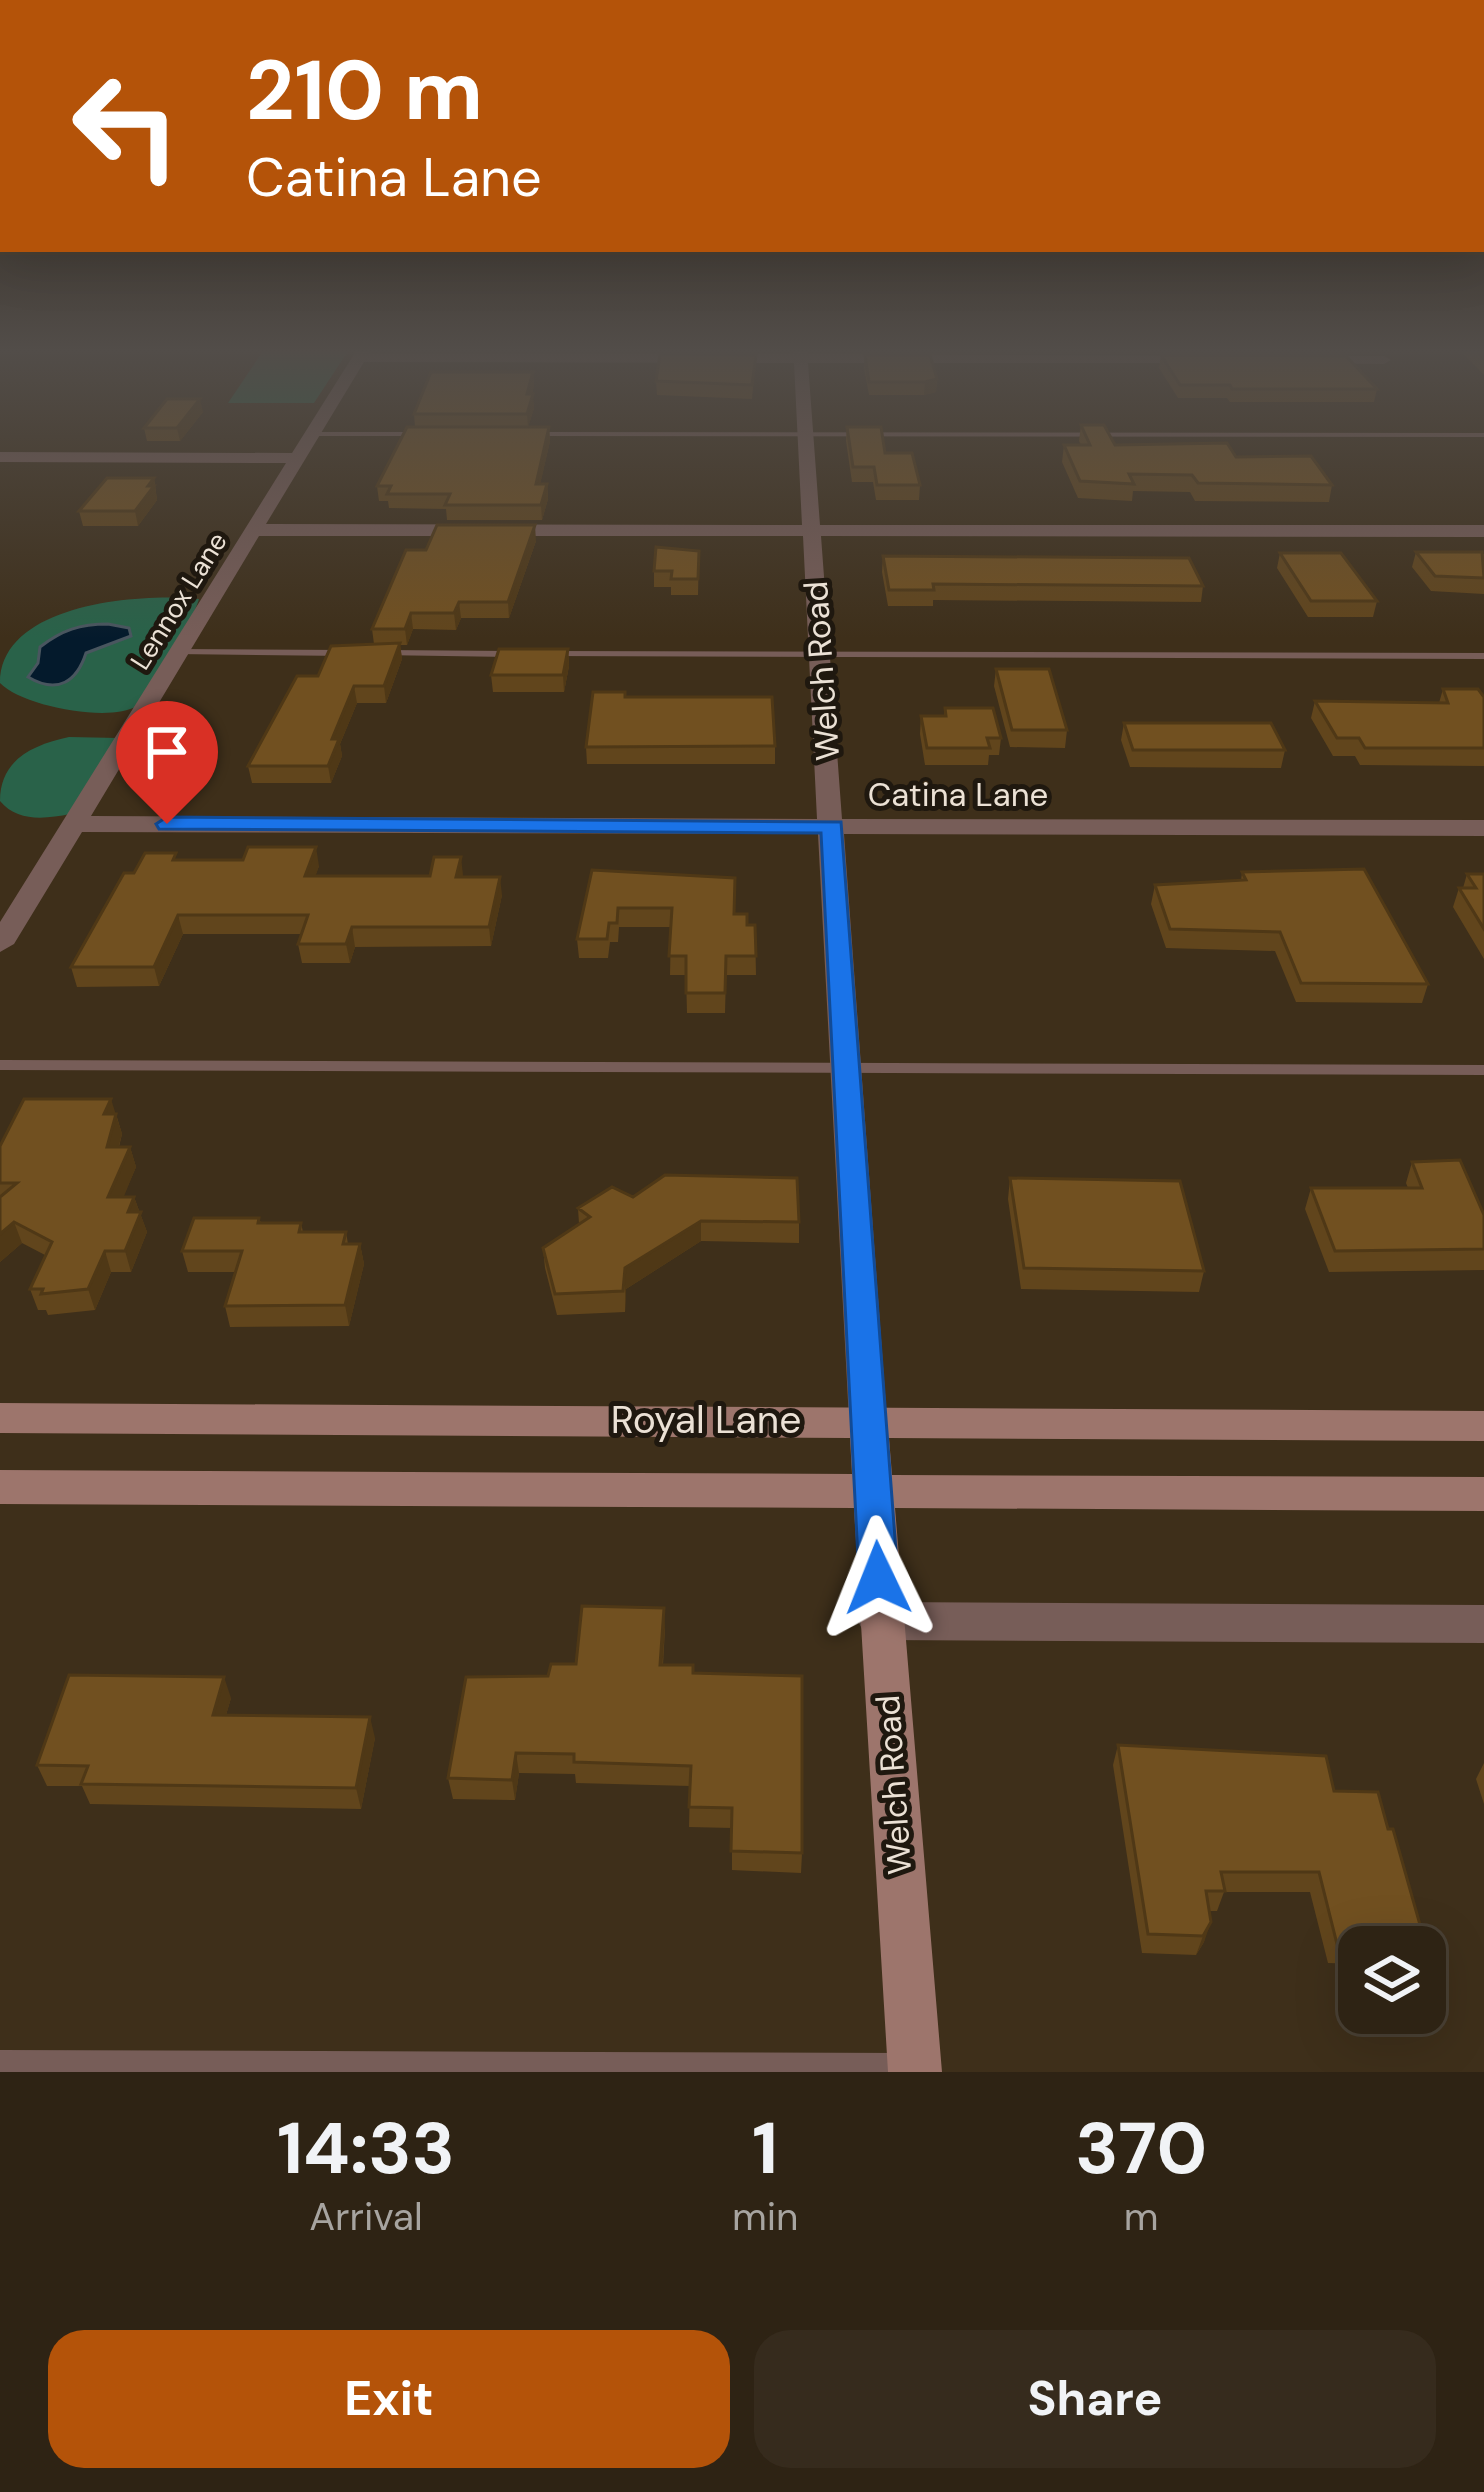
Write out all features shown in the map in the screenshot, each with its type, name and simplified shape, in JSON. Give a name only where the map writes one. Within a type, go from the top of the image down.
[{"type":"main road","name":"Royal Lane","points":[[0,1418],[1484,1426]]},
{"type":"main road","name":"Welch Road","points":[[868,1420],[914,2069]]},
{"type":"main road","name":"Royal Lane","points":[[0,1486],[1484,1494]]},
{"type":"street","name":"Lennox Lane","points":[[0,944],[307,445]]},
{"type":"street","name":"Welch Road","points":[[807,445],[868,1420]]},
{"type":"street","points":[[0,457],[299,458]]},
{"type":"street","points":[[255,530],[1484,531]]},
{"type":"street","name":"Catina Lane","points":[[73,824],[1484,828]]},
{"type":"street","points":[[880,1621],[1484,1624]]},
{"type":"lane","points":[[179,652],[1484,656]]},
{"type":"lane","points":[[0,1066],[1484,1070]]},
{"type":"lane","points":[[0,2063],[914,2069]]},
{"type":"green space","points":[[199,599],[163,673],[137,706],[107,713],[66,710],[27,699],[0,683],[6,656],[23,635],[48,620],[111,602]]},
{"type":"green space","points":[[69,737],[118,738],[70,814],[32,817],[7,808],[0,801],[1,787],[12,765],[31,750]]},
{"type":"water","points":[[108,624],[129,628],[131,636],[86,653],[65,682],[48,685],[28,677],[38,663],[40,647],[48,641],[72,629]]},
{"type":"building","points":[[398,445],[545,445],[536,484],[547,484],[541,505],[445,505],[450,494],[387,494],[391,486],[377,486]]},
{"type":"building","points":[[850,445],[884,445],[885,453],[912,453],[920,485],[877,485],[874,467],[853,467]]},
{"type":"building","points":[[1064,445],[1228,445],[1236,457],[1311,456],[1332,485],[1198,483],[1192,475],[1129,474],[1134,484],[1080,481]]},
{"type":"building","points":[[107,478],[154,478],[148,486],[154,486],[135,511],[79,511]]},
{"type":"building","points":[[437,525],[535,525],[508,602],[459,602],[454,613],[411,613],[405,629],[372,629],[406,550],[426,550]]},
{"type":"building","points":[[656,547],[699,551],[698,579],[671,579],[672,571],[654,571]]},
{"type":"building","points":[[1416,552],[1482,552],[1484,578],[1435,576]]},
{"type":"building","points":[[1280,553],[1341,553],[1377,601],[1311,601]]},
{"type":"building","points":[[883,556],[1189,558],[1203,586],[933,584],[934,590],[889,590]]},
{"type":"building","points":[[400,643],[384,686],[354,686],[332,739],[339,739],[328,766],[248,766],[297,676],[318,676],[331,646]]},
{"type":"building","points":[[499,649],[568,649],[563,675],[491,675]]},
{"type":"building","points":[[996,669],[1049,669],[1067,730],[1012,730]]},
{"type":"building","points":[[1443,689],[1478,689],[1484,697],[1484,748],[1365,748],[1359,738],[1337,738],[1315,701],[1448,703]]},
{"type":"building","points":[[593,692],[625,692],[625,697],[772,697],[775,746],[586,747]]},
{"type":"building","points":[[945,708],[993,708],[1001,738],[987,738],[990,748],[927,748],[921,716],[946,716]]},
{"type":"building","points":[[1124,723],[1271,723],[1285,750],[1133,750]]},
{"type":"building","points":[[248,847],[316,847],[305,876],[430,876],[434,857],[461,857],[456,877],[500,877],[489,927],[352,927],[346,944],[298,944],[308,915],[178,915],[154,967],[71,967],[124,873],[134,873],[145,853],[176,853],[173,860],[243,860]]},
{"type":"building","points":[[1364,869],[1428,984],[1301,983],[1280,932],[1170,929],[1155,885],[1246,880],[1242,872]]},
{"type":"building","points":[[592,870],[735,878],[734,914],[747,914],[747,925],[755,925],[756,956],[726,956],[725,993],[686,993],[686,956],[669,956],[672,908],[618,908],[617,923],[609,923],[607,939],[577,939]]},
{"type":"building","points":[[1467,874],[1484,874],[1484,929],[1459,888],[1476,888]]},
{"type":"building","points":[[24,1099],[111,1099],[104,1114],[116,1114],[107,1147],[130,1147],[108,1197],[134,1197],[128,1212],[141,1212],[125,1251],[105,1251],[88,1289],[41,1294],[43,1289],[30,1289],[52,1242],[14,1222],[0,1234],[0,1197],[17,1183],[0,1183],[0,1146]]},
{"type":"building","points":[[1460,1160],[1484,1215],[1484,1249],[1335,1251],[1311,1188],[1422,1188],[1412,1162]]},
{"type":"building","points":[[665,1175],[797,1178],[799,1222],[701,1221],[625,1268],[623,1291],[555,1294],[543,1248],[590,1217],[578,1208],[612,1187],[633,1197]]},
{"type":"building","points":[[1010,1178],[1180,1181],[1204,1271],[1024,1268]]},
{"type":"building","points":[[194,1218],[259,1218],[258,1223],[301,1223],[299,1232],[346,1232],[343,1244],[360,1244],[345,1305],[225,1306],[242,1251],[182,1251]]},
{"type":"building","points":[[582,1606],[664,1608],[660,1665],[693,1665],[693,1673],[802,1676],[802,1853],[731,1851],[732,1808],[689,1807],[691,1766],[574,1762],[574,1754],[516,1753],[512,1780],[448,1778],[466,1677],[548,1676],[551,1664],[576,1664]]},
{"type":"building","points":[[69,1675],[224,1677],[213,1715],[370,1717],[356,1788],[81,1784],[88,1766],[37,1765]]},
{"type":"building","points":[[1118,1745],[1326,1756],[1334,1791],[1378,1792],[1420,1926],[1338,1926],[1337,1944],[1319,1872],[1221,1872],[1225,1891],[1206,1891],[1211,1922],[1203,1936],[1148,1934]]},
{"type":"route","points":[[167,824],[832,826],[878,1578]]}]
